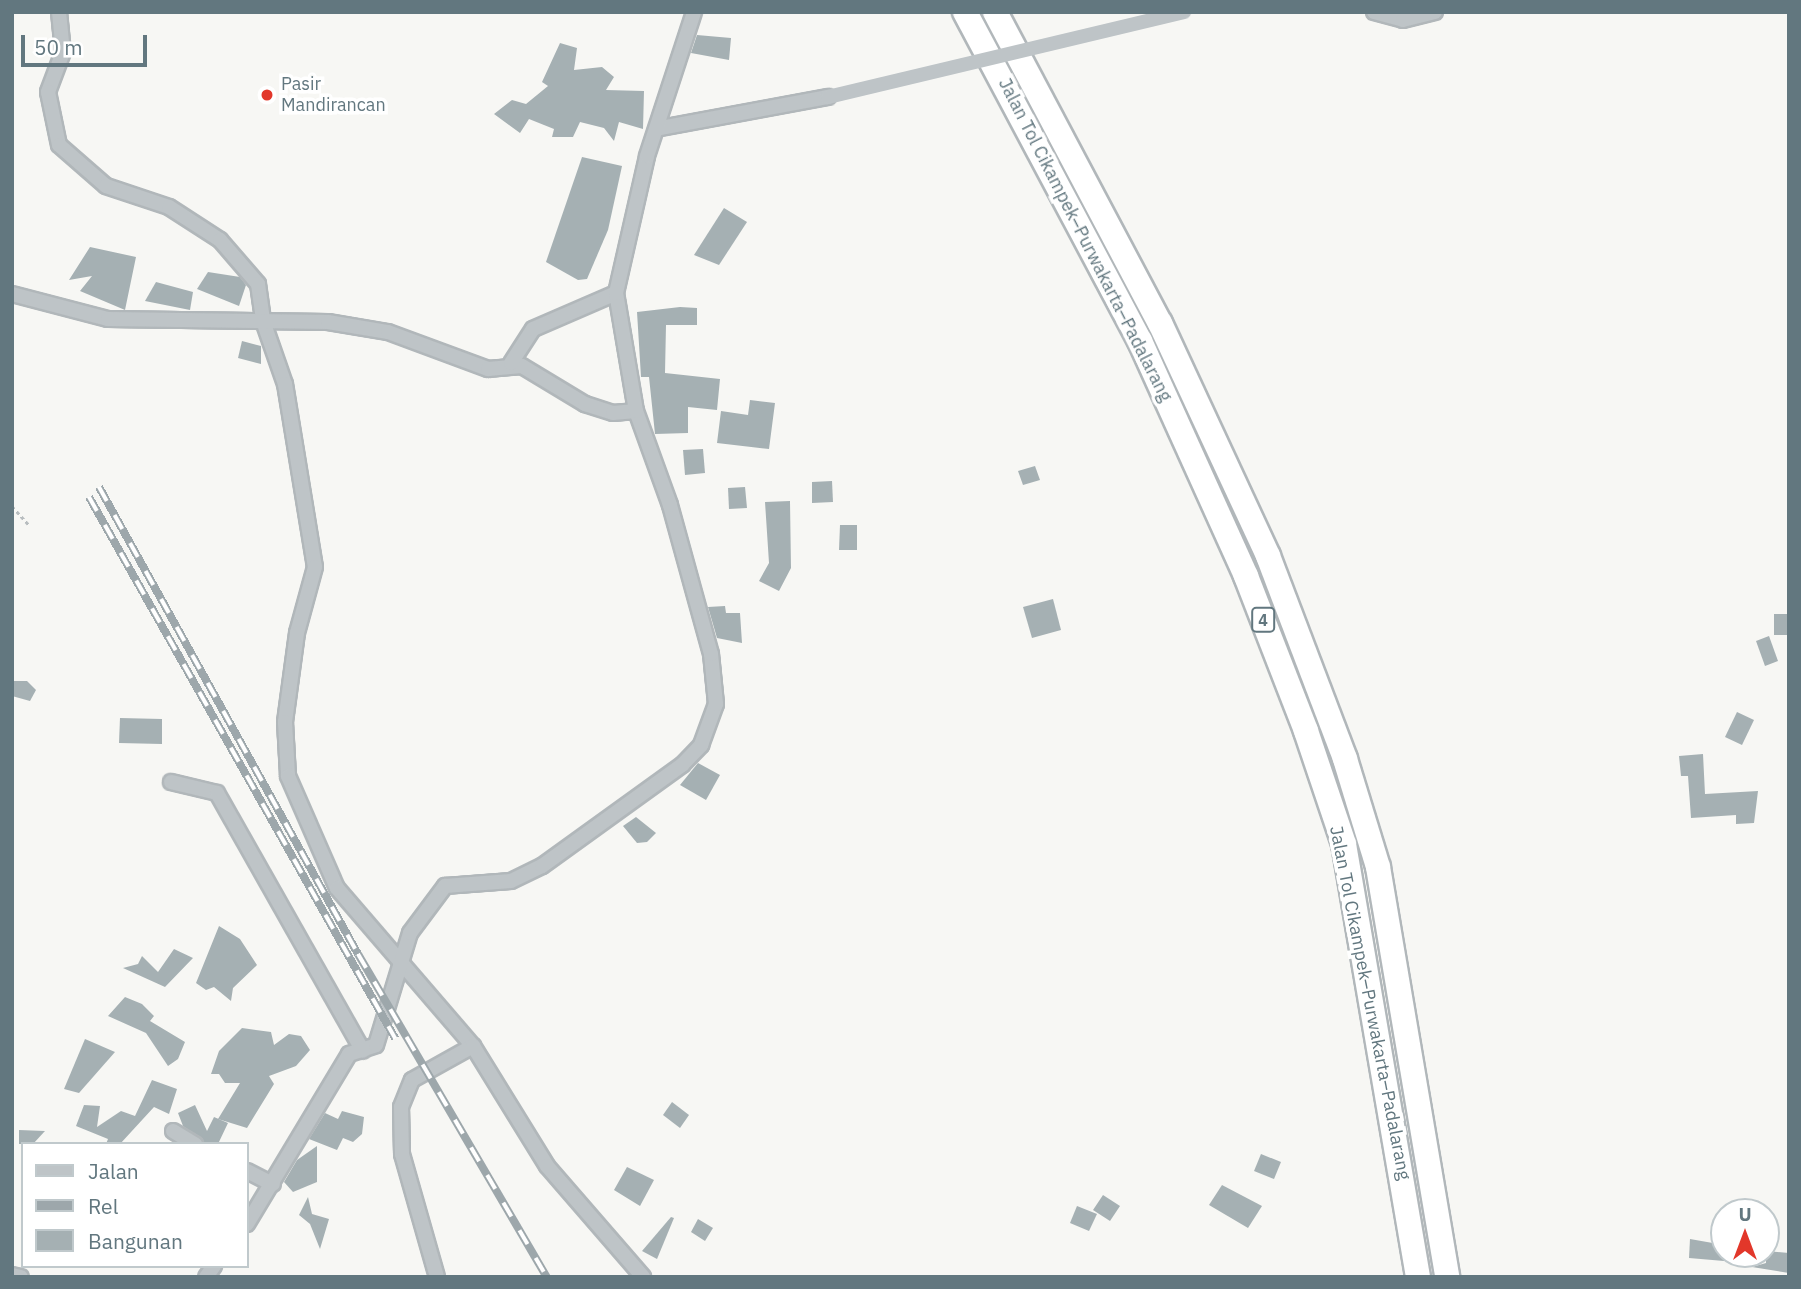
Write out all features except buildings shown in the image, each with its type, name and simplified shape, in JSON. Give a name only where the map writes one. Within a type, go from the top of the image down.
[{"type":"highway","name":"Jalan Tol Cikampek–Purwakarta–Padalarang","points":[[965,12],[1140,341],[1246,576],[1306,731],[1344,844],[1418,1277]]},
{"type":"highway","name":"Jalan Tol Cikampek–Purwakarta–Padalarang","points":[[995,12],[1160,323],[1268,556],[1345,760],[1378,867],[1447,1277]]},
{"type":"street","points":[[59,12],[63,52],[48,92],[59,145],[106,187],[169,207],[220,240],[258,285],[263,321],[285,384],[315,567],[297,633],[287,709],[288,776],[337,887],[400,967],[473,1046],[514,1121],[547,1166],[643,1277]]},
{"type":"street","points":[[248,1223],[274,1184],[331,1080],[349,1054],[376,1045],[410,933],[446,886],[511,881],[542,866],[682,765],[701,745],[716,704],[711,654],[670,505],[636,411],[616,293],[647,156],[660,128],[694,12]]},
{"type":"street","points":[[660,128],[828,97],[1184,12]]},
{"type":"street","points":[[1374,12],[1403,20],[1435,12]]},
{"type":"street","points":[[12,294],[108,319],[263,321],[376,330],[414,339],[488,369],[511,363],[533,329],[616,293]]},
{"type":"street","points":[[511,363],[585,404],[613,413],[636,411]]},
{"type":"street","points":[[170,782],[217,793],[363,1051]]},
{"type":"street","points":[[437,1277],[401,1154],[401,1107],[412,1080],[473,1046]]},
{"type":"street","points":[[173,1131],[192,1142]]},
{"type":"street","points":[[248,1171],[274,1184]]},
{"type":"street","points":[[12,1275],[21,1277]]},
{"type":"path","points":[[12,506],[30,526]]},
{"type":"railway","points":[[99,487],[358,954],[547,1277]]},
{"type":"railway","points":[[89,497],[395,1038]]},
{"type":"place","name":"Pasir Mandirancan","points":[[267,95]]}]
